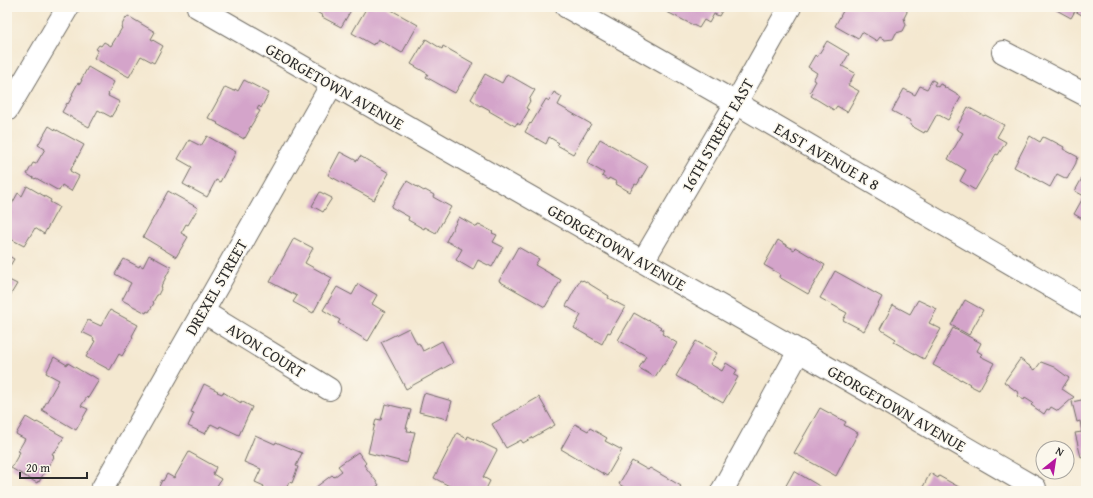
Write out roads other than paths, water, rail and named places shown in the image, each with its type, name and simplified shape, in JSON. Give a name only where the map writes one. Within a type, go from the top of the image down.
[{"type":"street","points":[[7,110],[68,7]]},
{"type":"street","name":"GEORGETOWN AVENUE","points":[[198,7],[799,351],[1034,489]]},
{"type":"street","name":"EAST AVENUE R 8","points":[[567,7],[736,103],[1086,307]]},
{"type":"street","name":"16TH STREET EAST","points":[[642,262],[736,103],[790,7]]},
{"type":"street","points":[[1003,52],[1086,95]]},
{"type":"street","name":"DREXEL STREET","points":[[101,491],[332,84]]},
{"type":"street","name":"AVON COURT","points":[[202,311],[329,389]]},
{"type":"street","points":[[722,491],[799,351]]}]
